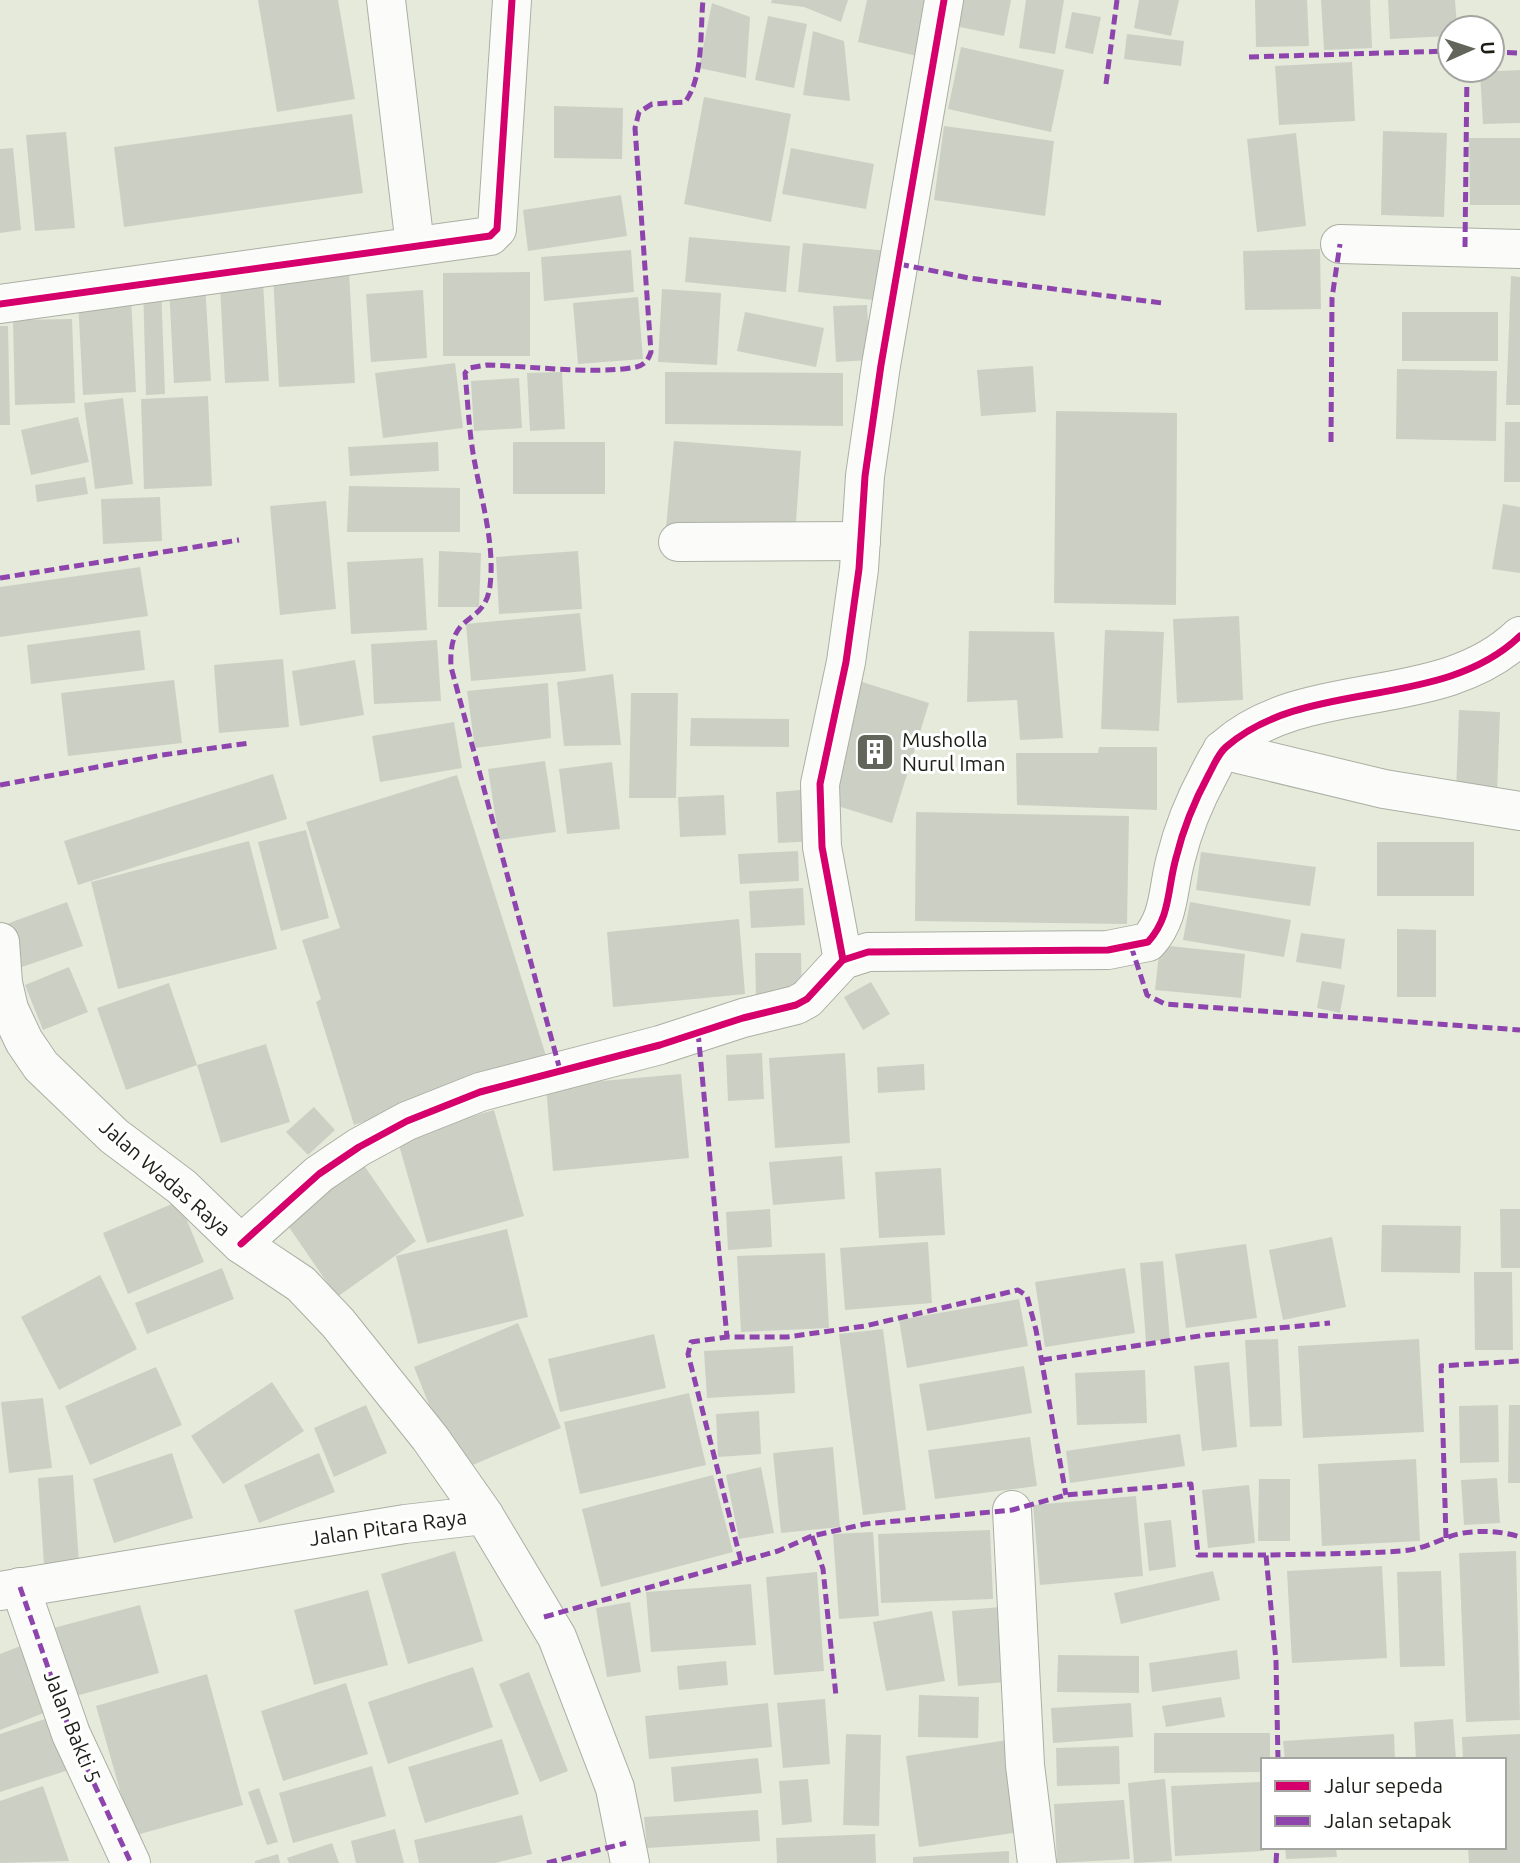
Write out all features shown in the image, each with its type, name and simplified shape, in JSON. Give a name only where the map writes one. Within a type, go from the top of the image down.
[{"type":"street","points":[[386,0],[415,246]]},
{"type":"street","points":[[0,304],[490,236],[497,229],[512,0]]},
{"type":"street","points":[[843,960],[822,847],[820,784],[846,663],[861,541],[865,476],[879,377],[944,0]]},
{"type":"street","points":[[1340,244],[1520,249]]},
{"type":"street","points":[[678,542],[861,541]]},
{"type":"street","points":[[241,1244],[319,1174],[359,1147],[407,1121],[480,1092],[660,1045],[743,1018],[796,1005],[807,999],[843,960],[868,952],[1108,950],[1148,942],[1166,916],[1173,869],[1185,829],[1222,750],[1248,729],[1276,717],[1444,677],[1483,662],[1520,636]]},
{"type":"street","points":[[1222,750],[1384,789],[1520,811]]},
{"type":"street","name":"Jalan Wadas Raya","points":[[0,942],[3,984],[9,1009],[24,1041],[41,1066],[114,1136],[182,1187],[241,1244],[301,1284],[338,1323],[430,1438],[484,1515]]},
{"type":"street","points":[[1012,1510],[1025,1765],[1037,1863]]},
{"type":"street","name":"Jalan Pitara Raya","points":[[10,1589],[392,1526],[484,1515],[557,1637],[615,1788],[630,1863]]},
{"type":"street","name":"Jalan Bakti 5","points":[[10,1589],[71,1734],[131,1863]]},
{"type":"building","points":[[258,0],[338,0],[355,99],[277,112]]},
{"type":"building","points":[[772,0],[848,0],[841,22],[804,7],[771,3]]},
{"type":"building","points":[[867,0],[931,0],[917,56],[858,42]]},
{"type":"building","points":[[950,0],[1011,0],[1004,36],[945,24]]},
{"type":"building","points":[[1026,0],[1064,0],[1055,54],[1019,48]]},
{"type":"building","points":[[1139,0],[1179,0],[1171,36],[1134,28]]},
{"type":"building","points":[[1255,0],[1307,0],[1309,46],[1256,47]]},
{"type":"building","points":[[1321,0],[1370,0],[1372,48],[1324,50]]},
{"type":"building","points":[[1388,0],[1455,0],[1456,14],[1436,14],[1436,37],[1390,39]]},
{"type":"building","points":[[712,3],[750,17],[746,78],[699,68]]},
{"type":"building","points":[[1072,12],[1101,17],[1093,54],[1065,48]]},
{"type":"building","points":[[768,16],[807,24],[794,88],[755,80]]},
{"type":"building","points":[[813,31],[844,41],[850,101],[803,95]]},
{"type":"building","points":[[1127,34],[1184,41],[1181,66],[1124,59]]},
{"type":"building","points":[[961,47],[1064,70],[1051,132],[948,109]]},
{"type":"building","points":[[1352,62],[1355,121],[1279,125],[1275,66]]},
{"type":"building","points":[[1520,70],[1520,123],[1483,124],[1481,84],[1506,84],[1506,71]]},
{"type":"building","points":[[704,97],[791,114],[771,222],[684,204]]},
{"type":"building","points":[[554,106],[623,108],[622,159],[554,158]]},
{"type":"building","points":[[352,114],[363,193],[124,227],[114,147]]},
{"type":"building","points":[[944,126],[1054,141],[1045,216],[934,200]]},
{"type":"building","points":[[1383,131],[1447,133],[1444,217],[1381,215]]},
{"type":"building","points":[[66,132],[75,228],[35,231],[26,135]]},
{"type":"building","points":[[1296,133],[1306,226],[1257,232],[1247,139]]},
{"type":"building","points":[[1469,138],[1520,138],[1520,205],[1470,205]]},
{"type":"building","points":[[13,148],[21,230],[0,233],[0,149]]},
{"type":"building","points":[[791,148],[874,164],[866,209],[782,194]]},
{"type":"building","points":[[621,195],[627,236],[528,251],[523,210]]},
{"type":"building","points":[[689,237],[790,246],[786,292],[685,282]]},
{"type":"building","points":[[803,243],[889,251],[883,301],[798,292]]},
{"type":"building","points":[[1320,249],[1321,309],[1245,310],[1243,251]]},
{"type":"building","points":[[631,250],[634,292],[544,301],[541,257]]},
{"type":"building","points":[[349,271],[355,383],[279,387],[273,275]]},
{"type":"building","points":[[530,272],[530,356],[443,356],[443,273]]},
{"type":"building","points":[[1511,276],[1520,277],[1520,405],[1506,405]]},
{"type":"building","points":[[263,283],[269,381],[225,383],[220,285]]},
{"type":"building","points":[[143,285],[161,285],[165,394],[146,395]]},
{"type":"building","points":[[205,285],[211,381],[174,383],[169,287]]},
{"type":"building","points":[[662,289],[721,293],[717,365],[658,362]]},
{"type":"building","points":[[423,290],[427,358],[371,362],[366,294]]},
{"type":"building","points":[[131,297],[136,392],[83,395],[78,300]]},
{"type":"building","points":[[638,297],[643,359],[578,364],[573,303]]},
{"type":"building","points":[[867,305],[870,360],[836,362],[833,306]]},
{"type":"building","points":[[745,312],[824,328],[816,367],[737,351]]},
{"type":"building","points":[[1402,312],[1498,312],[1498,361],[1402,361]]},
{"type":"building","points":[[72,319],[75,403],[15,405],[13,320]]},
{"type":"building","points":[[0,326],[8,326],[10,425],[0,425]]},
{"type":"building","points":[[455,363],[463,428],[383,438],[375,373]]},
{"type":"building","points":[[1033,366],[1036,412],[981,416],[977,370]]},
{"type":"building","points":[[1397,369],[1497,371],[1496,441],[1396,439]]},
{"type":"building","points":[[562,372],[565,429],[530,431],[527,373]]},
{"type":"building","points":[[665,372],[843,373],[843,426],[665,424]]},
{"type":"building","points":[[519,378],[522,428],[474,431],[471,381]]},
{"type":"building","points":[[208,396],[212,486],[144,489],[141,399]]},
{"type":"building","points":[[123,398],[133,484],[95,489],[84,403]]},
{"type":"building","points":[[1056,411],[1177,413],[1176,605],[1054,603]]},
{"type":"building","points":[[78,417],[89,462],[31,475],[21,430]]},
{"type":"building","points":[[1505,422],[1520,422],[1520,482],[1504,482]]},
{"type":"building","points":[[674,441],[801,451],[795,537],[666,528]]},
{"type":"building","points":[[438,442],[439,471],[350,476],[348,447]]},
{"type":"building","points":[[513,442],[605,442],[605,494],[513,494]]},
{"type":"building","points":[[85,477],[88,494],[37,502],[35,485]]},
{"type":"building","points":[[349,486],[460,488],[460,532],[347,532]]},
{"type":"building","points":[[160,497],[162,541],[103,544],[101,499]]},
{"type":"building","points":[[326,501],[336,609],[280,615],[270,506]]},
{"type":"building","points":[[1503,504],[1520,507],[1520,573],[1492,569]]},
{"type":"building","points":[[439,551],[481,553],[479,607],[438,607]]},
{"type":"building","points":[[578,551],[582,609],[499,614],[496,557]]},
{"type":"building","points":[[423,558],[427,630],[351,634],[347,562]]},
{"type":"building","points":[[140,567],[148,616],[0,637],[0,587]]},
{"type":"building","points":[[580,613],[586,671],[471,681],[466,624]]},
{"type":"building","points":[[1239,616],[1243,700],[1177,703],[1173,619]]},
{"type":"building","points":[[140,630],[145,670],[31,684],[27,645]]},
{"type":"building","points":[[1105,630],[1164,632],[1159,731],[1101,729]]},
{"type":"building","points":[[969,631],[1054,632],[1063,738],[1020,740],[1017,700],[967,702]]},
{"type":"building","points":[[437,640],[441,701],[374,704],[371,644]]},
{"type":"building","points":[[283,659],[289,727],[219,733],[214,665]]},
{"type":"building","points":[[355,660],[364,715],[300,726],[292,671]]},
{"type":"building","points":[[613,674],[621,745],[564,746],[557,682]]},
{"type":"building","points":[[174,680],[182,743],[68,756],[61,693]]},
{"type":"building","name":"Musholla Nurul Iman","points":[[859,681],[929,703],[892,823],[822,801]]},
{"type":"building","points":[[548,683],[551,738],[475,748],[467,691]]},
{"type":"building","points":[[631,693],[678,693],[676,798],[629,798]]},
{"type":"building","points":[[1459,710],[1500,712],[1497,794],[1456,793]]},
{"type":"building","points":[[691,718],[789,719],[789,747],[690,746]]},
{"type":"building","points":[[454,722],[462,768],[380,782],[372,736]]},
{"type":"building","points":[[1099,747],[1157,747],[1157,810],[1017,805],[1016,753],[1098,753]]},
{"type":"building","points":[[545,761],[556,832],[499,840],[488,769]]},
{"type":"building","points":[[612,762],[620,829],[567,834],[559,769]]},
{"type":"building","points":[[273,774],[287,819],[78,885],[64,841]]},
{"type":"building","points":[[457,775],[548,1062],[354,1125],[316,1002],[321,999],[302,940],[340,928],[306,822]]},
{"type":"building","points":[[813,789],[817,841],[778,843],[776,792]]},
{"type":"building","points":[[724,795],[726,835],[680,837],[678,797]]},
{"type":"building","points":[[916,812],[1129,816],[1127,924],[915,921]]},
{"type":"building","points":[[306,830],[329,918],[281,931],[258,842]]},
{"type":"building","points":[[249,841],[277,949],[118,989],[91,882]]},
{"type":"building","points":[[1377,842],[1474,842],[1474,896],[1377,896]]},
{"type":"building","points":[[798,851],[799,881],[740,884],[738,854]]},
{"type":"building","points":[[1201,852],[1316,867],[1310,906],[1196,890]]},
{"type":"building","points":[[803,888],[805,925],[751,928],[749,891]]},
{"type":"building","points":[[67,902],[83,946],[16,969],[1,926]]},
{"type":"building","points":[[1190,902],[1291,920],[1284,957],[1183,940]]},
{"type":"building","points":[[739,919],[745,994],[613,1007],[607,932]]},
{"type":"building","points":[[1397,929],[1436,930],[1436,997],[1397,997]]},
{"type":"building","points":[[1301,933],[1345,939],[1341,969],[1296,962]]},
{"type":"building","points":[[1160,945],[1245,954],[1241,998],[1155,990]]},
{"type":"building","points":[[755,953],[801,953],[802,997],[756,998]]},
{"type":"building","points":[[69,967],[88,1012],[43,1030],[25,985]]},
{"type":"building","points":[[1322,981],[1345,985],[1340,1013],[1317,1008]]},
{"type":"building","points":[[871,982],[890,1014],[863,1030],[844,997]]},
{"type":"building","points":[[169,983],[197,1065],[126,1090],[97,1008]]},
{"type":"building","points":[[266,1044],[290,1122],[221,1143],[197,1065]]},
{"type":"building","points":[[762,1053],[764,1099],[728,1101],[726,1055]]},
{"type":"building","points":[[845,1053],[850,1143],[775,1148],[769,1058]]},
{"type":"building","points":[[924,1064],[925,1090],[878,1093],[877,1067]]},
{"type":"building","points":[[681,1074],[689,1158],[553,1171],[546,1086]]},
{"type":"building","points":[[314,1107],[335,1130],[308,1155],[286,1132]]},
{"type":"building","points":[[494,1110],[524,1216],[427,1243],[397,1138]]},
{"type":"building","points":[[842,1156],[845,1199],[773,1205],[769,1162]]},
{"type":"building","points":[[361,1161],[416,1241],[337,1297],[282,1217]]},
{"type":"building","points":[[941,1168],[945,1235],[879,1238],[875,1172]]},
{"type":"building","points":[[179,1201],[204,1262],[128,1294],[103,1233]]},
{"type":"building","points":[[770,1209],[772,1247],[728,1250],[726,1212]]},
{"type":"building","points":[[1500,1209],[1520,1209],[1520,1268],[1501,1268]]},
{"type":"building","points":[[1382,1225],[1461,1226],[1460,1273],[1381,1272]]},
{"type":"building","points":[[507,1229],[528,1317],[418,1344],[396,1256]]},
{"type":"building","points":[[1332,1237],[1346,1307],[1283,1320],[1269,1250]]},
{"type":"building","points":[[928,1242],[932,1303],[845,1310],[840,1248]]},
{"type":"building","points":[[1246,1244],[1257,1318],[1186,1328],[1175,1254]]},
{"type":"building","points":[[825,1253],[829,1328],[741,1332],[737,1256]]},
{"type":"building","points":[[1163,1261],[1170,1340],[1146,1341],[1140,1263]]},
{"type":"building","points":[[222,1268],[234,1299],[147,1334],[135,1303]]},
{"type":"building","points":[[1125,1268],[1135,1333],[1045,1347],[1035,1282]]},
{"type":"building","points":[[1474,1272],[1512,1272],[1513,1350],[1475,1350]]},
{"type":"building","points":[[100,1275],[137,1349],[59,1390],[21,1317]]},
{"type":"building","points":[[1019,1299],[1028,1346],[907,1368],[899,1320]]},
{"type":"building","points":[[518,1323],[561,1428],[456,1472],[414,1367]]},
{"type":"building","points":[[883,1329],[906,1510],[863,1515],[839,1334]]},
{"type":"building","points":[[654,1334],[666,1388],[560,1412],[548,1359]]},
{"type":"building","points":[[1278,1339],[1282,1426],[1250,1427],[1245,1340]]},
{"type":"building","points":[[1419,1339],[1424,1432],[1303,1438],[1298,1346]]},
{"type":"building","points":[[793,1346],[795,1393],[707,1398],[704,1351]]},
{"type":"building","points":[[1229,1362],[1237,1447],[1202,1451],[1194,1366]]},
{"type":"building","points":[[1024,1366],[1032,1413],[927,1431],[919,1384]]},
{"type":"building","points":[[156,1367],[182,1425],[90,1465],[65,1406]]},
{"type":"building","points":[[1145,1370],[1147,1423],[1077,1425],[1075,1373]]},
{"type":"building","points":[[272,1382],[304,1431],[223,1484],[191,1436]]},
{"type":"building","points":[[689,1393],[706,1465],[580,1494],[564,1422]]},
{"type":"building","points":[[43,1398],[52,1468],[9,1473],[1,1402]]},
{"type":"building","points":[[366,1405],[387,1453],[334,1477],[314,1428]]},
{"type":"building","points":[[1498,1405],[1499,1462],[1460,1463],[1459,1406]]},
{"type":"building","points":[[1509,1405],[1520,1405],[1520,1483],[1508,1483]]},
{"type":"building","points":[[759,1411],[761,1454],[718,1457],[716,1414]]},
{"type":"building","points":[[1180,1434],[1185,1466],[1070,1483],[1066,1451]]},
{"type":"building","points":[[1030,1437],[1037,1486],[935,1499],[928,1450]]},
{"type":"building","points":[[833,1447],[840,1527],[781,1533],[773,1453]]},
{"type":"building","points":[[172,1453],[193,1518],[114,1543],[93,1479]]},
{"type":"building","points":[[319,1453],[335,1492],[259,1523],[244,1485]]},
{"type":"building","points":[[1416,1459],[1420,1541],[1322,1546],[1318,1464]]},
{"type":"building","points":[[761,1467],[774,1533],[739,1539],[726,1475]]},
{"type":"building","points":[[73,1475],[79,1563],[44,1565],[38,1478]]},
{"type":"building","points":[[713,1475],[733,1552],[601,1587],[582,1509]]},
{"type":"building","points":[[1497,1478],[1500,1523],[1464,1525],[1461,1480]]},
{"type":"building","points":[[1259,1479],[1290,1479],[1290,1541],[1258,1541]]},
{"type":"building","points":[[1249,1485],[1255,1543],[1208,1548],[1202,1490]]},
{"type":"building","points":[[1136,1496],[1143,1576],[1040,1585],[1033,1505]]},
{"type":"building","points":[[1171,1520],[1176,1567],[1149,1571],[1144,1523]]},
{"type":"building","points":[[990,1530],[993,1599],[881,1603],[878,1534]]},
{"type":"building","points":[[873,1532],[879,1616],[839,1619],[833,1534]]},
{"type":"building","points":[[455,1551],[483,1641],[408,1664],[381,1574]]},
{"type":"building","points":[[1516,1551],[1520,1720],[1466,1722],[1459,1553]]},
{"type":"building","points":[[1382,1566],[1387,1658],[1292,1663],[1287,1571]]},
{"type":"building","points":[[1213,1571],[1220,1600],[1121,1624],[1114,1593]]},
{"type":"building","points":[[1441,1571],[1445,1666],[1400,1667],[1397,1572]]},
{"type":"building","points":[[817,1572],[824,1671],[774,1675],[766,1577]]},
{"type":"building","points":[[751,1584],[756,1645],[651,1652],[646,1592]]},
{"type":"building","points":[[368,1590],[388,1665],[314,1685],[294,1610]]},
{"type":"building","points":[[630,1602],[641,1672],[607,1677],[596,1608]]},
{"type":"building","points":[[140,1605],[159,1673],[65,1699],[46,1630]]},
{"type":"building","points":[[1001,1607],[1006,1682],[958,1686],[952,1611]]},
{"type":"building","points":[[932,1611],[945,1681],[886,1691],[873,1622]]},
{"type":"building","points":[[23,1645],[49,1711],[0,1730],[0,1654]]},
{"type":"building","points":[[1237,1650],[1240,1679],[1152,1692],[1149,1663]]},
{"type":"building","points":[[1058,1655],[1139,1656],[1139,1693],[1057,1692]]},
{"type":"building","points":[[726,1661],[728,1685],[679,1690],[677,1666]]},
{"type":"building","points":[[473,1667],[493,1727],[388,1764],[368,1702]]},
{"type":"building","points":[[529,1672],[568,1771],[540,1782],[499,1684]]},
{"type":"building","points":[[207,1674],[243,1805],[133,1836],[96,1706]]},
{"type":"building","points":[[346,1683],[368,1754],[283,1781],[261,1711]]},
{"type":"building","points":[[919,1695],[979,1697],[978,1738],[918,1737]]},
{"type":"building","points":[[1221,1697],[1225,1717],[1166,1727],[1162,1706]]},
{"type":"building","points":[[825,1699],[830,1764],[783,1768],[777,1703]]},
{"type":"building","points":[[768,1703],[772,1747],[649,1759],[645,1716]]},
{"type":"building","points":[[1131,1703],[1133,1737],[1053,1743],[1051,1708]]},
{"type":"building","points":[[57,1715],[75,1768],[0,1792],[0,1734]]},
{"type":"building","points":[[1453,1719],[1456,1758],[1416,1758],[1414,1722]]},
{"type":"building","points":[[1154,1733],[1270,1733],[1270,1758],[1261,1758],[1261,1772],[1154,1773]]},
{"type":"building","points":[[846,1734],[881,1735],[879,1826],[843,1825]]},
{"type":"building","points":[[1394,1734],[1395,1758],[1285,1758],[1283,1741]]},
{"type":"building","points":[[1520,1734],[1520,1863],[1469,1863],[1468,1849],[1506,1849],[1506,1758],[1463,1758],[1462,1737]]},
{"type":"building","points":[[502,1739],[519,1794],[425,1823],[408,1767]]},
{"type":"building","points":[[1007,1740],[1020,1832],[919,1847],[906,1756]]},
{"type":"building","points":[[1119,1746],[1120,1784],[1057,1786],[1056,1748]]},
{"type":"building","points":[[758,1758],[762,1793],[674,1802],[671,1767]]},
{"type":"building","points":[[372,1766],[386,1816],[293,1843],[279,1793]]},
{"type":"building","points":[[808,1779],[812,1822],[782,1825],[779,1781]]},
{"type":"building","points":[[1165,1779],[1172,1861],[1134,1863],[1128,1783]]},
{"type":"building","points":[[1260,1782],[1261,1849],[1264,1851],[1175,1856],[1171,1786]]},
{"type":"building","points":[[43,1786],[69,1861],[0,1863],[0,1801]]},
{"type":"building","points":[[259,1788],[278,1842],[267,1845],[248,1792]]},
{"type":"building","points":[[1124,1800],[1130,1859],[1057,1863],[1054,1804]]},
{"type":"building","points":[[758,1810],[760,1841],[647,1848],[644,1817]]},
{"type":"building","points":[[522,1815],[532,1854],[495,1863],[419,1863],[414,1840]]},
{"type":"building","points":[[395,1829],[404,1863],[356,1863],[351,1841]]},
{"type":"building","points":[[875,1834],[876,1863],[777,1863],[776,1838]]},
{"type":"building","points":[[332,1843],[339,1863],[289,1863],[287,1858]]},
{"type":"building","points":[[1285,1849],[1336,1849],[1337,1857],[1286,1859]]},
{"type":"building","points":[[1009,1851],[1009,1863],[913,1863],[913,1857]]},
{"type":"building","points":[[278,1854],[280,1863],[255,1863],[255,1861]]},
{"type":"marked path","points":[[560,1070],[451,667],[455,636],[486,599],[491,571],[487,524],[471,441],[465,373],[469,368],[487,365],[582,370],[620,369],[639,366],[647,360],[651,352],[635,128],[639,112],[652,104],[685,102],[691,92],[700,53],[703,0]]},
{"type":"marked path","points":[[1106,84],[1117,0]]},
{"type":"marked path","points":[[1249,57],[1436,51]]},
{"type":"marked path","points":[[1506,52],[1520,53]]},
{"type":"marked path","points":[[1465,247],[1467,84]]},
{"type":"marked path","points":[[1331,442],[1332,298],[1340,244]]},
{"type":"marked path","points":[[899,264],[969,278],[1162,303]]},
{"type":"marked path","points":[[0,578],[239,540]]},
{"type":"marked path","points":[[0,785],[162,755],[250,743]]},
{"type":"marked path","points":[[1131,946],[1147,995],[1165,1004],[1520,1030]]},
{"type":"marked path","points":[[698,1032],[727,1337]]},
{"type":"marked path","points":[[741,1561],[688,1354],[691,1342],[727,1337],[787,1337],[865,1326],[1018,1290],[1027,1296],[1036,1330],[1066,1495]]},
{"type":"marked path","points":[[1042,1360],[1206,1335],[1330,1323]]},
{"type":"marked path","points":[[1446,1538],[1441,1366],[1520,1361]]},
{"type":"marked path","points":[[544,1617],[778,1551],[812,1536],[865,1524],[1012,1510],[1066,1495],[1191,1484],[1198,1555],[1266,1555]]},
{"type":"marked path","points":[[1278,1758],[1276,1661],[1266,1555],[1407,1550],[1454,1535],[1473,1532],[1493,1532],[1520,1537]]},
{"type":"marked path","points":[[812,1536],[823,1569],[836,1696]]},
{"type":"marked path","points":[[20,1587],[71,1734],[131,1863]]},
{"type":"marked path","points":[[547,1863],[626,1843]]},
{"type":"marked path","points":[[1276,1863],[1277,1849]]},
{"type":"cycle path","points":[[0,304],[490,236],[497,229],[512,0]]},
{"type":"cycle path","points":[[843,960],[822,847],[820,784],[846,662],[859,569],[865,476],[881,365],[944,0]]},
{"type":"cycle path","points":[[241,1244],[319,1174],[359,1147],[407,1121],[480,1092],[660,1045],[743,1018],[796,1005],[807,999],[843,960],[868,952],[1108,950],[1148,942],[1165,912],[1176,858],[1190,815],[1216,760],[1226,747],[1258,725],[1295,711],[1452,676],[1488,660],[1520,636]]},
{"type":"place","name":"Musholla Nurul Iman","points":[[875,752]]}]
